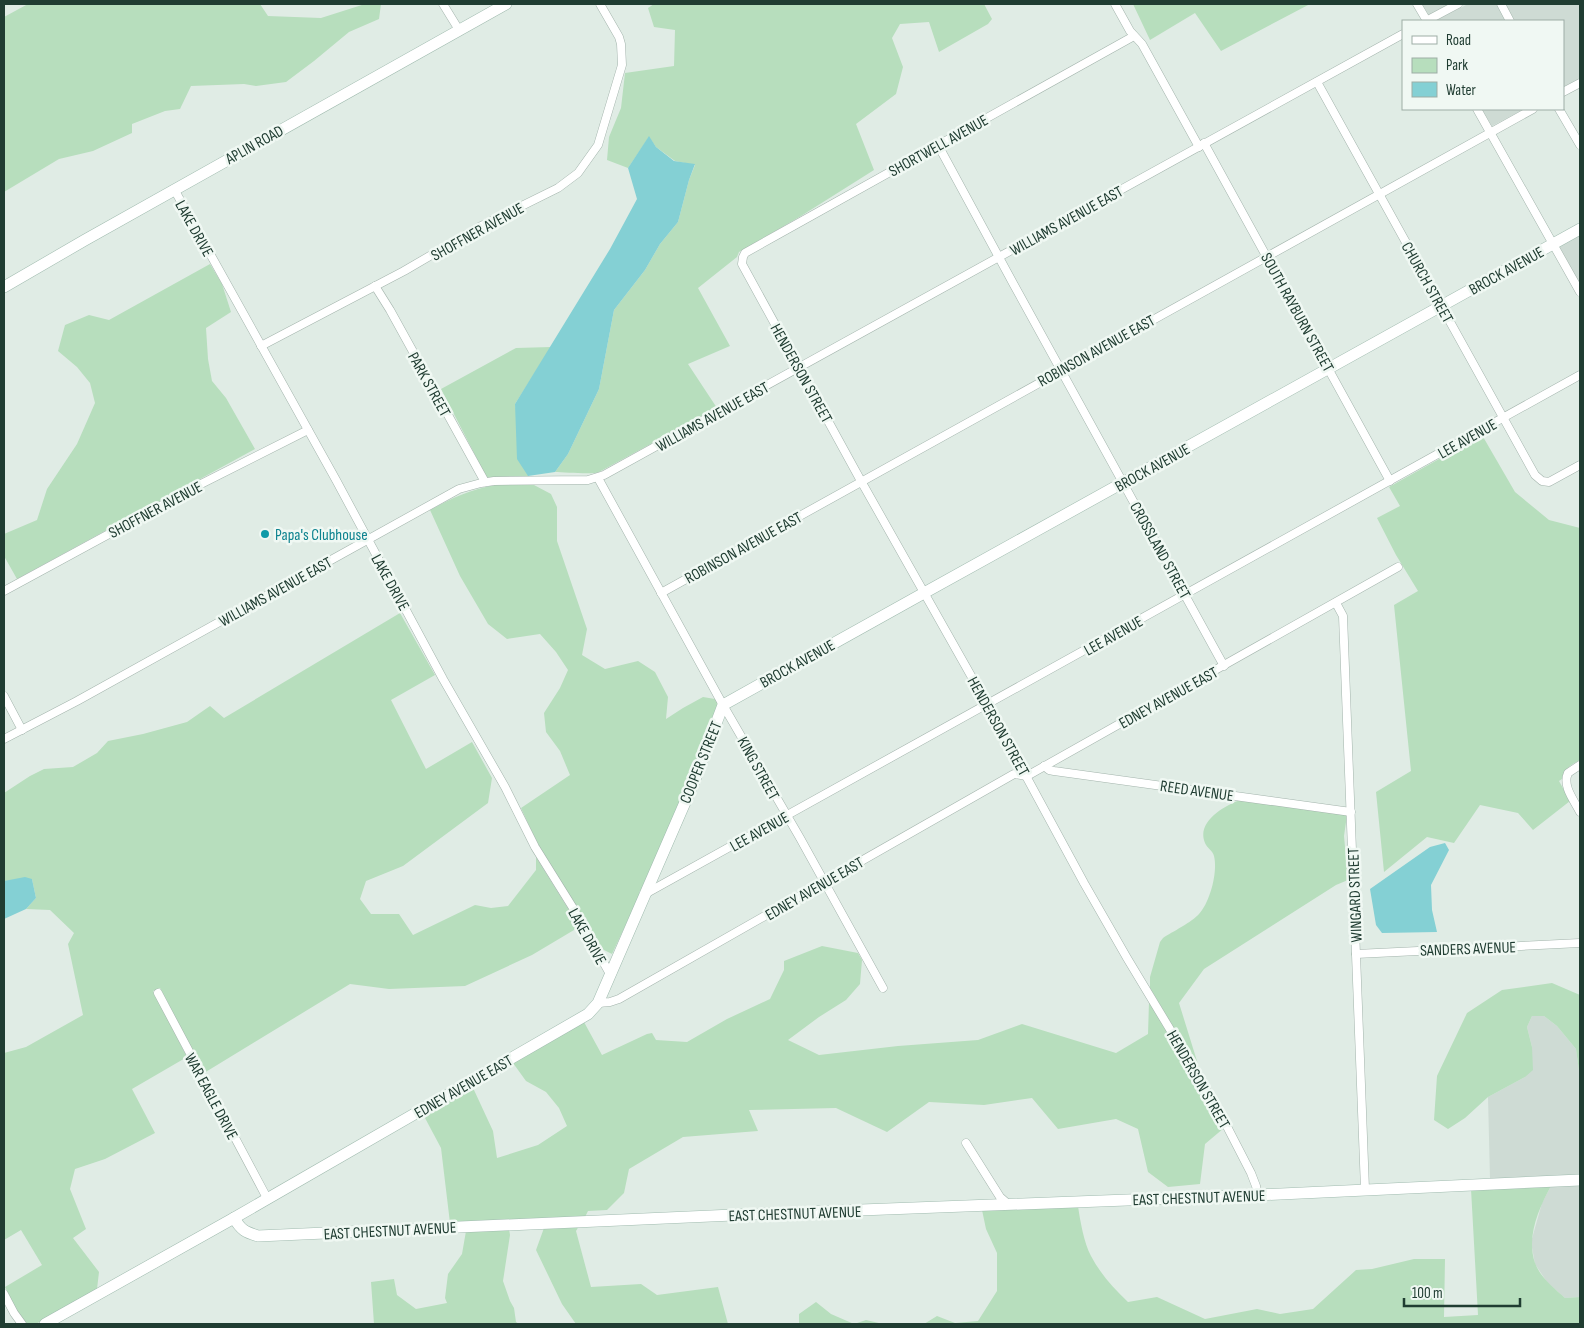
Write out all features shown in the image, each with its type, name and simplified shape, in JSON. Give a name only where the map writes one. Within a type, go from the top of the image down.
[{"type":"street","points":[[443,4],[459,30]]},
{"type":"street","name":"APLIN ROAD","points":[[4,287],[506,4]]},
{"type":"street","name":"SHOFFNER AVENUE","points":[[261,346],[375,286],[481,226],[558,188],[571,179],[585,165],[598,144],[622,64],[619,37],[600,4]]},
{"type":"street","name":"SOUTH RAYBURN STREET","points":[[1115,4],[1130,31],[1142,44],[1267,256],[1390,481]]},
{"type":"street","points":[[1417,4],[1426,20]]},
{"type":"street","points":[[1429,20],[1458,4]]},
{"type":"street","points":[[1501,4],[1509,20]]},
{"type":"street","name":"WILLIAMS AVENUE EAST","points":[[4,740],[459,489],[485,482],[588,480],[598,478],[1402,35]]},
{"type":"street","name":"SHORTWELL AVENUE","points":[[743,257],[745,253],[776,235],[1134,36]]},
{"type":"street","name":"CHURCH STREET","points":[[1317,82],[1535,475],[1541,480],[1549,482],[1580,465]]},
{"type":"street","points":[[1564,91],[1580,83]]},
{"type":"street","points":[[1478,110],[1580,292]]},
{"type":"street","name":"ROBINSON AVENUE EAST","points":[[661,593],[1531,110]]},
{"type":"street","points":[[1561,110],[1580,145]]},
{"type":"street","name":"CROSSLAND STREET","points":[[938,145],[1224,666]]},
{"type":"street","name":"LAKE DRIVE","points":[[174,190],[369,539],[443,679],[505,788],[535,847],[610,974]]},
{"type":"street","name":"BROCK AVENUE","points":[[723,705],[1580,229]]},
{"type":"street","name":"HENDERSON STREET","points":[[743,257],[744,268],[861,481],[1127,958],[1218,1109],[1251,1173],[1258,1195]]},
{"type":"street","name":"PARK STREET","points":[[375,286],[485,482]]},
{"type":"street","name":"LEE AVENUE","points":[[645,894],[1580,375]]},
{"type":"street","name":"SHOFFNER AVENUE","points":[[4,591],[201,484],[308,430]]},
{"type":"street","name":"COOPER STREET","points":[[598,478],[723,705],[696,777],[598,1003]]},
{"type":"street","name":"EDNEY AVENUE EAST","points":[[234,1218],[585,1017],[598,1003],[619,999],[1014,774],[1027,776],[1398,568]]},
{"type":"street","name":"WINGARD STREET","points":[[1336,603],[1343,616],[1365,1189]]},
{"type":"street","points":[[4,696],[22,730]]},
{"type":"street","name":"KING STREET","points":[[723,705],[883,988]]},
{"type":"street","points":[[1580,765],[1568,773],[1566,781],[1580,812]]},
{"type":"street","name":"REED AVENUE","points":[[1044,766],[1054,771],[1351,812]]},
{"type":"street","name":"SANDERS AVENUE","points":[[1356,954],[1580,943]]},
{"type":"street","name":"WAR EAGLE DRIVE","points":[[158,993],[267,1198]]},
{"type":"street","points":[[966,1143],[1000,1197],[1008,1204]]},
{"type":"street","name":"EAST CHESTNUT AVENUE","points":[[234,1218],[246,1232],[258,1236],[1580,1180]]},
{"type":"street","points":[[45,1324],[234,1218]]},
{"type":"street","points":[[4,1294],[22,1324]]},
{"type":"shaded area","points":[[1422,4],[1449,4],[1429,15]]},
{"type":"shaded area","points":[[1468,4],[1496,4],[1505,20],[1437,20]]},
{"type":"shaded area","points":[[1505,4],[1580,4],[1580,78],[1564,86],[1564,20],[1514,20]]},
{"type":"shaded area","points":[[1483,110],[1522,110],[1492,126]]},
{"type":"shaded area","points":[[1580,234],[1580,284],[1559,246]]},
{"type":"shaded area","points":[[1532,1016],[1544,1016],[1557,1026],[1576,1049],[1580,1078],[1580,1176],[1490,1179],[1488,1097],[1525,1077],[1532,1047],[1527,1027]]},
{"type":"shaded area","points":[[1580,1184],[1580,1297],[1565,1298],[1547,1282],[1535,1264],[1531,1242],[1542,1203],[1551,1186]]},
{"type":"green space","points":[[28,4],[260,4],[268,16],[321,18],[365,4],[381,4],[379,19],[349,32],[286,82],[256,86],[244,84],[191,86],[180,109],[165,111],[132,124],[132,133],[93,151],[59,159],[4,192],[4,17]]},
{"type":"green space","points":[[654,4],[984,4],[992,19],[988,24],[939,52],[929,22],[900,24],[892,38],[903,67],[896,94],[856,124],[874,170],[739,252],[737,257],[698,288],[730,346],[688,364],[717,408],[599,472],[555,472],[568,454],[599,389],[614,310],[645,270],[660,244],[678,222],[695,165],[675,161],[656,147],[649,137],[628,168],[607,160],[609,137],[621,108],[625,73],[674,66],[675,30],[654,27],[648,8]]},
{"type":"green space","points":[[1133,4],[1310,4],[1221,51],[1195,13],[1150,40]]},
{"type":"green space","points":[[210,264],[222,284],[231,312],[206,328],[212,381],[226,398],[255,449],[17,579],[4,556],[4,534],[37,520],[47,489],[77,444],[95,403],[90,383],[77,367],[58,351],[65,325],[89,315],[109,320]]},
{"type":"green space","points":[[551,347],[515,404],[529,477],[487,478],[441,389],[516,348]]},
{"type":"green space","points":[[1482,435],[1515,492],[1549,520],[1580,528],[1580,760],[1568,767],[1559,781],[1570,801],[1533,830],[1518,813],[1480,805],[1454,843],[1427,837],[1384,872],[1376,792],[1411,771],[1394,605],[1418,591],[1396,555],[1377,518],[1400,506],[1389,487]]},
{"type":"green space","points":[[495,485],[534,485],[551,494],[557,507],[557,541],[587,629],[582,655],[605,669],[638,661],[655,672],[668,697],[666,719],[703,697],[715,699],[719,705],[692,775],[612,954],[600,948],[538,845],[521,808],[570,775],[560,751],[546,732],[544,713],[560,688],[568,670],[556,652],[540,634],[507,639],[488,624],[460,576],[430,510],[462,494]]},
{"type":"green space","points":[[400,613],[435,675],[391,700],[426,769],[472,742],[492,778],[488,803],[403,866],[366,881],[360,899],[371,914],[399,914],[413,935],[475,905],[491,908],[508,906],[536,870],[536,857],[577,923],[574,930],[532,955],[465,986],[389,989],[350,984],[204,1073],[160,988],[153,991],[187,1057],[132,1089],[155,1133],[105,1159],[75,1169],[70,1189],[86,1229],[73,1238],[99,1272],[97,1289],[36,1324],[27,1324],[17,1311],[5,1287],[42,1265],[21,1230],[4,1240],[4,1053],[26,1047],[83,1015],[68,944],[74,933],[50,910],[26,909],[36,898],[32,879],[4,881],[4,793],[44,769],[73,767],[97,753],[108,741],[187,722],[210,706],[224,718]]},
{"type":"green space","points":[[1240,800],[1347,815],[1344,836],[1348,880],[1336,885],[1204,969],[1179,1003],[1201,1074],[1150,988],[1150,977],[1160,942],[1163,938],[1196,917],[1203,909],[1210,895],[1215,863],[1213,854],[1205,843],[1204,828],[1213,816]]},
{"type":"green space","points":[[822,946],[858,953],[862,960],[860,984],[846,1000],[788,1040],[819,1055],[898,1046],[978,1040],[1022,1024],[1116,1053],[1148,1034],[1149,1002],[1224,1128],[1205,1144],[1200,1184],[1168,1187],[1148,1172],[1138,1129],[1116,1119],[1058,1129],[1032,1098],[984,1105],[929,1102],[887,1132],[836,1108],[749,1110],[758,1131],[683,1137],[629,1169],[624,1193],[607,1210],[588,1211],[585,1217],[450,1223],[441,1148],[425,1118],[434,1109],[455,1095],[468,1090],[474,1090],[493,1131],[497,1158],[538,1145],[567,1126],[559,1108],[546,1092],[526,1081],[513,1063],[584,1022],[602,1055],[652,1033],[656,1040],[687,1042],[727,1019],[770,999],[784,970],[784,961]]},
{"type":"green space","points":[[1552,983],[1580,995],[1580,1078],[1576,1049],[1557,1026],[1544,1016],[1532,1016],[1527,1027],[1532,1047],[1533,1070],[1525,1077],[1488,1097],[1465,1118],[1448,1129],[1434,1120],[1437,1076],[1467,1013],[1502,990]]},
{"type":"green space","points":[[1551,1186],[1535,1223],[1532,1243],[1535,1263],[1540,1273],[1565,1298],[1580,1297],[1580,1324],[924,1324],[937,1316],[955,1323],[978,1321],[997,1291],[997,1253],[986,1229],[982,1210],[1078,1206],[1084,1238],[1091,1256],[1107,1280],[1128,1302],[1157,1297],[1205,1319],[1257,1309],[1280,1314],[1313,1309],[1356,1270],[1372,1269],[1414,1259],[1445,1259],[1444,1317],[1478,1315],[1471,1189]]},
{"type":"green space","points":[[579,1226],[576,1231],[591,1287],[641,1284],[657,1295],[718,1287],[728,1324],[576,1324],[562,1304],[536,1250],[544,1228]]},
{"type":"green space","points":[[509,1229],[510,1235],[503,1281],[514,1308],[516,1322],[519,1324],[374,1324],[371,1282],[394,1279],[397,1295],[416,1309],[447,1303],[445,1298],[448,1274],[462,1254],[466,1231]]},
{"type":"green space","points":[[816,1302],[831,1314],[854,1324],[799,1324],[799,1314]]},
{"type":"green space","points":[[866,1320],[883,1324],[854,1324]]},
{"type":"water","points":[[649,136],[656,147],[674,161],[695,164],[678,222],[660,244],[645,270],[614,310],[599,389],[568,454],[555,472],[528,476],[517,459],[515,404],[610,249],[637,199],[628,168]]},
{"type":"water","points":[[1445,843],[1449,850],[1431,885],[1432,910],[1437,932],[1382,933],[1376,925],[1370,889],[1430,847]]},
{"type":"water","points":[[25,877],[32,879],[36,898],[26,909],[4,919],[4,881]]},
{"type":"place","name":"Papa's Clubhouse","points":[[265,534]]}]
